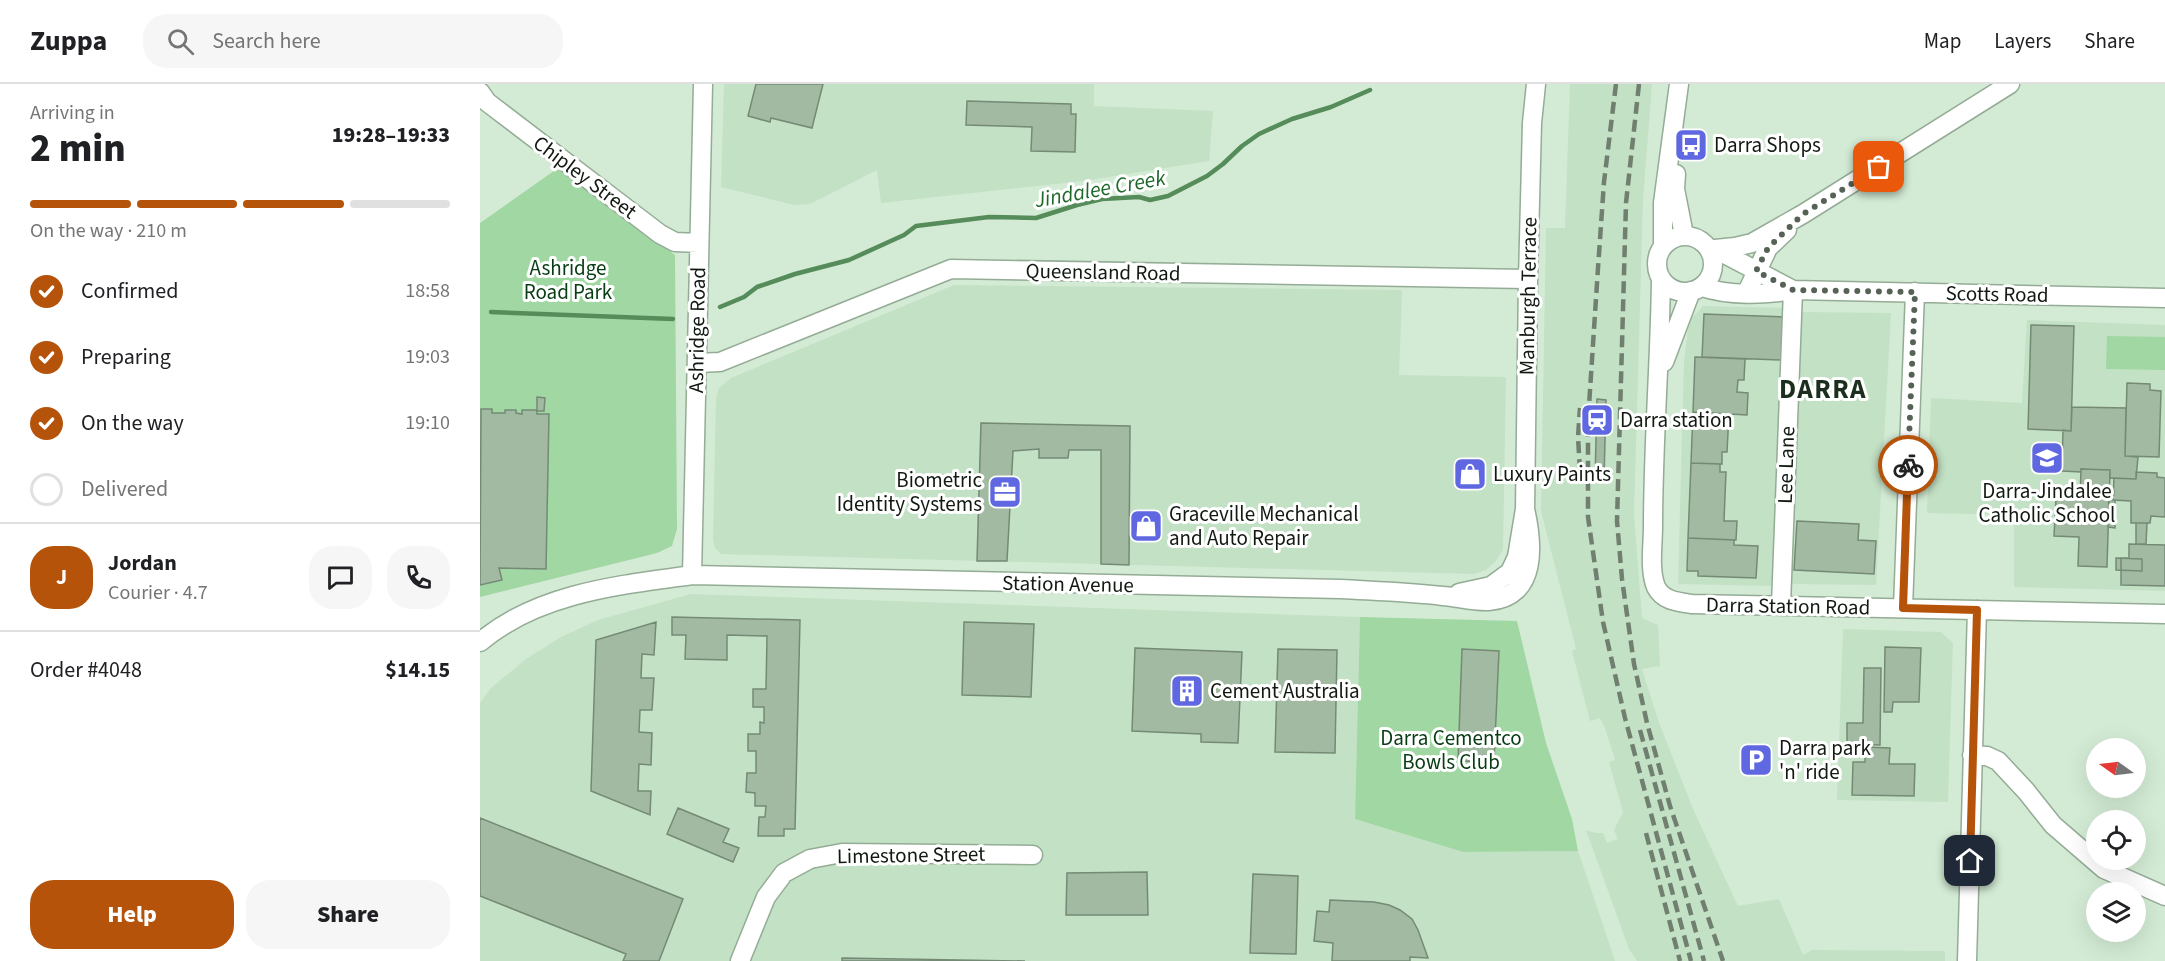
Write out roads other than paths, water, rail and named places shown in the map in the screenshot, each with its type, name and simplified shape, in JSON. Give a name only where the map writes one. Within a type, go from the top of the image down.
[{"type":"street","name":"Ashridge Road","points":[[692,575],[703,84]]},
{"type":"street","name":"Manburgh Terrace","points":[[1510,572],[1517,557],[1525,509],[1532,123],[1536,84]]},
{"type":"street","points":[[1657,380],[1661,324],[1661,278],[1657,262],[1663,247],[1663,203],[1680,84]]},
{"type":"street","points":[[1663,247],[1676,237],[1684,235],[1693,236],[1711,248],[1735,247],[1752,243],[1803,214],[2010,84]]},
{"type":"street","name":"Chipley Street","points":[[480,92],[487,102],[660,234],[675,242],[699,243]]},
{"type":"street","points":[[1677,112],[1675,189],[1684,235]]},
{"type":"street","points":[[1747,292],[1768,248],[1803,214]]},
{"type":"street","points":[[1657,380],[1696,289],[1712,272],[1711,248]]},
{"type":"street","name":"Scotts Road","points":[[1711,248],[1793,290]]},
{"type":"street","name":"Queensland Road","points":[[696,363],[720,362],[951,269],[1528,279]]},
{"type":"street","points":[[1661,278],[1674,289],[1696,289]]},
{"type":"street","name":"Scotts Road","points":[[1696,289],[1747,292],[1793,290],[2165,298]]},
{"type":"street","name":"Lee Lane","points":[[1781,605],[1793,290]]},
{"type":"street","points":[[1903,608],[1915,292]]},
{"type":"street","name":"Darra Station Road","points":[[1657,380],[1653,478],[1653,570],[1656,586],[1664,596],[1676,602],[2165,614]]},
{"type":"street","name":"Manburgh Terrace","points":[[1525,509],[1531,533],[1529,567]]},
{"type":"street","name":"Station Avenue","points":[[480,642],[492,632],[533,609],[568,597],[635,583],[692,575],[1341,589],[1488,601],[1514,592],[1529,567]]},
{"type":"street","name":"Station Avenue","points":[[1444,596],[1491,586],[1510,572]]},
{"type":"street","points":[[1967,961],[1977,610]]},
{"type":"street","points":[[1972,755],[1988,756],[1998,761],[2053,825],[2104,869],[2165,896]]},
{"type":"street","name":"Limestone Street","points":[[740,961],[766,897],[784,873],[810,859],[842,853],[1032,855]]},
{"type":"waterway","name":"Jindalee Creek","points":[[720,307],[744,297],[757,287],[849,260],[904,235],[916,226],[989,217],[1036,218],[1102,199],[1139,197],[1150,200],[1168,196],[1207,176],[1259,134],[1370,90]]},
{"type":"waterway","name":"Jindalee Creek","points":[[491,312],[673,319]]},
{"type":"railway","points":[[1616,84],[1604,182],[1588,421],[1588,517],[1603,622],[1625,718],[1691,961]]},
{"type":"railway","points":[[1639,84],[1626,203],[1617,521],[1622,579],[1634,664],[1647,723],[1670,806],[1723,961]]},
{"type":"railway","points":[[1580,408],[1578,437],[1580,471]]},
{"type":"railway","points":[[1640,730],[1704,961]]},
{"type":"railway","points":[[1646,833],[1680,961]]},
{"type":"place","name":"Darra Shops","points":[[1691,145]]},
{"type":"place","name":"Darra station","points":[[1597,420]]},
{"type":"place","name":"Darra-Jindalee Catholic School","points":[[2047,458]]},
{"type":"place","name":"Luxury Paints","points":[[1470,474]]},
{"type":"place","name":"Biometric Identity Systems","points":[[1005,492]]},
{"type":"place","name":"Graceville Mechanical and Auto Repair","points":[[1146,526]]},
{"type":"place","name":"Cement Australia","points":[[1187,691]]},
{"type":"place","name":"Darra park 'n' ride","points":[[1756,760]]},
{"type":"district","name":"DARRA","points":[[1823,389]]},
{"type":"park label","name":"Ashridge Road Park","points":[[568,280]]},
{"type":"park label","name":"Darra Cementco Bowls Club","points":[[1451,750]]}]
